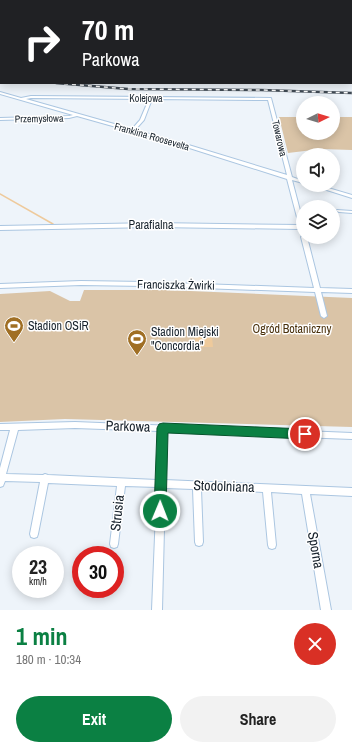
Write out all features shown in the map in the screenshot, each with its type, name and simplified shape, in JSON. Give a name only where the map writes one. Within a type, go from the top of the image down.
[{"type":"street","name":"Franklina Roosevelta","points":[[0,94],[133,130],[296,180]]},
{"type":"street","name":"Kolejowa","points":[[22,99],[30,97],[270,99]]},
{"type":"street","points":[[133,130],[142,120],[151,98]]},
{"type":"street","name":"Towarowa","points":[[270,99],[296,206]]},
{"type":"street","name":"Przemysłowa","points":[[0,119],[69,117],[77,114]]},
{"type":"street","points":[[336,192],[352,197]]},
{"type":"street","points":[[340,211],[352,211]]},
{"type":"street","name":"Parafialna","points":[[0,228],[154,225],[296,230]]},
{"type":"street","points":[[306,244],[324,316]]},
{"type":"street","name":"Franciszka Żwirki","points":[[0,286],[81,283],[352,291]]},
{"type":"street","name":"Parkowa","points":[[0,427],[75,425],[352,436]]},
{"type":"street","points":[[0,479],[15,426]]},
{"type":"street","points":[[157,610],[163,428]]},
{"type":"street","points":[[34,534],[45,478]]},
{"type":"street","name":"Stodolniana","points":[[0,479],[45,478],[352,492]]},
{"type":"street","name":"Strusia","points":[[114,544],[121,482]]},
{"type":"street","points":[[198,486],[199,542]]},
{"type":"street","points":[[267,488],[272,545]]},
{"type":"street","name":"Sporna","points":[[305,490],[326,610]]},
{"type":"green space","points":[[279,117],[296,117],[296,140],[340,140],[340,117],[352,117],[352,150],[340,150],[340,148],[296,148],[296,152],[288,153]]},
{"type":"green space","name":"Stadion Miejski \"Concordia\"","points":[[84,290],[166,290],[352,298],[352,427],[65,419],[0,422],[0,294],[50,291],[70,301],[80,301]]},
{"type":"shaded area","points":[[194,327],[212,337],[213,347],[196,347]]},
{"type":"waterway","points":[[0,194],[53,224]]},
{"type":"railway","points":[[68,84],[128,89],[261,90],[352,93]]},
{"type":"place","name":"Stadion OSiR","points":[[14,343]]},
{"type":"place","name":"Stadion Miejski \"Concordia\"","points":[[137,356]]},
{"type":"route","points":[[160,511],[163,428],[305,434]]},
{"type":"park label","name":"Ogród Botaniczny","points":[[292,329]]}]
